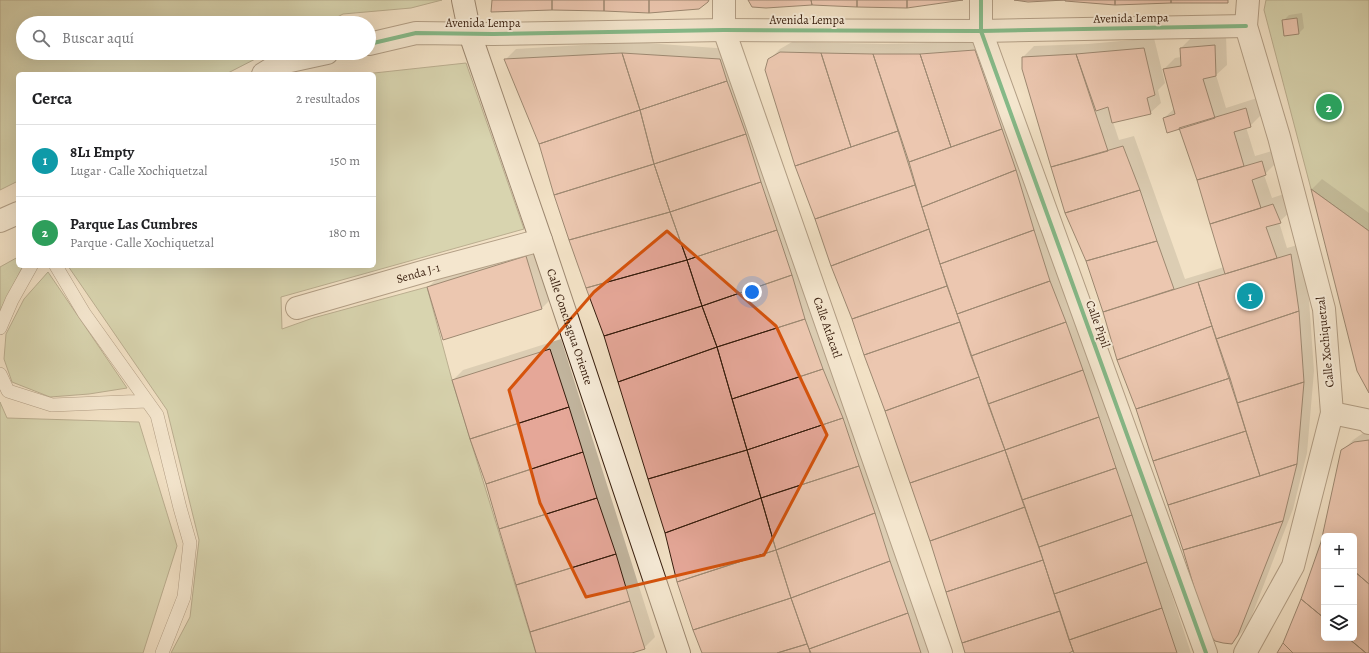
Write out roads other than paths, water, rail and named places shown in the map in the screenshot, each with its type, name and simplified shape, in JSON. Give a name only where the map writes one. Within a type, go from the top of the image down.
[{"type":"street","name":"Calle Conchagua Oriente","points":[[464,0],[470,34],[541,240],[679,653]]},
{"type":"street","name":"Calle Atlacatl","points":[[724,0],[724,30],[941,653]]},
{"type":"street","name":"Calle Pipil","points":[[981,0],[981,31],[1206,653]]},
{"type":"street","name":"Calle Xochiquetzal","points":[[1245,653],[1293,566],[1332,413],[1324,309],[1279,137],[1246,26],[1248,0]]},
{"type":"street","name":"Avenida Lempa","points":[[376,42],[416,33],[470,34],[724,30],[981,31],[1246,26]]},
{"type":"street","points":[[266,72],[281,63],[295,60]]},
{"type":"street","points":[[0,222],[16,214]]},
{"type":"street","name":"Senda J-1","points":[[297,308],[541,240]]},
{"type":"street","points":[[1332,413],[1366,420],[1369,423]]},
{"type":"lane","points":[[0,328],[12,300],[30,268]]},
{"type":"lane","points":[[57,268],[84,313],[157,415],[190,543],[184,597],[162,653]]},
{"type":"lane","points":[[0,374],[8,391],[52,405],[147,401]]},
{"type":"place","name":"Parque Las Cumbres","points":[[1329,107]]},
{"type":"place","name":"8L1 Empty","points":[[1250,296]]}]
